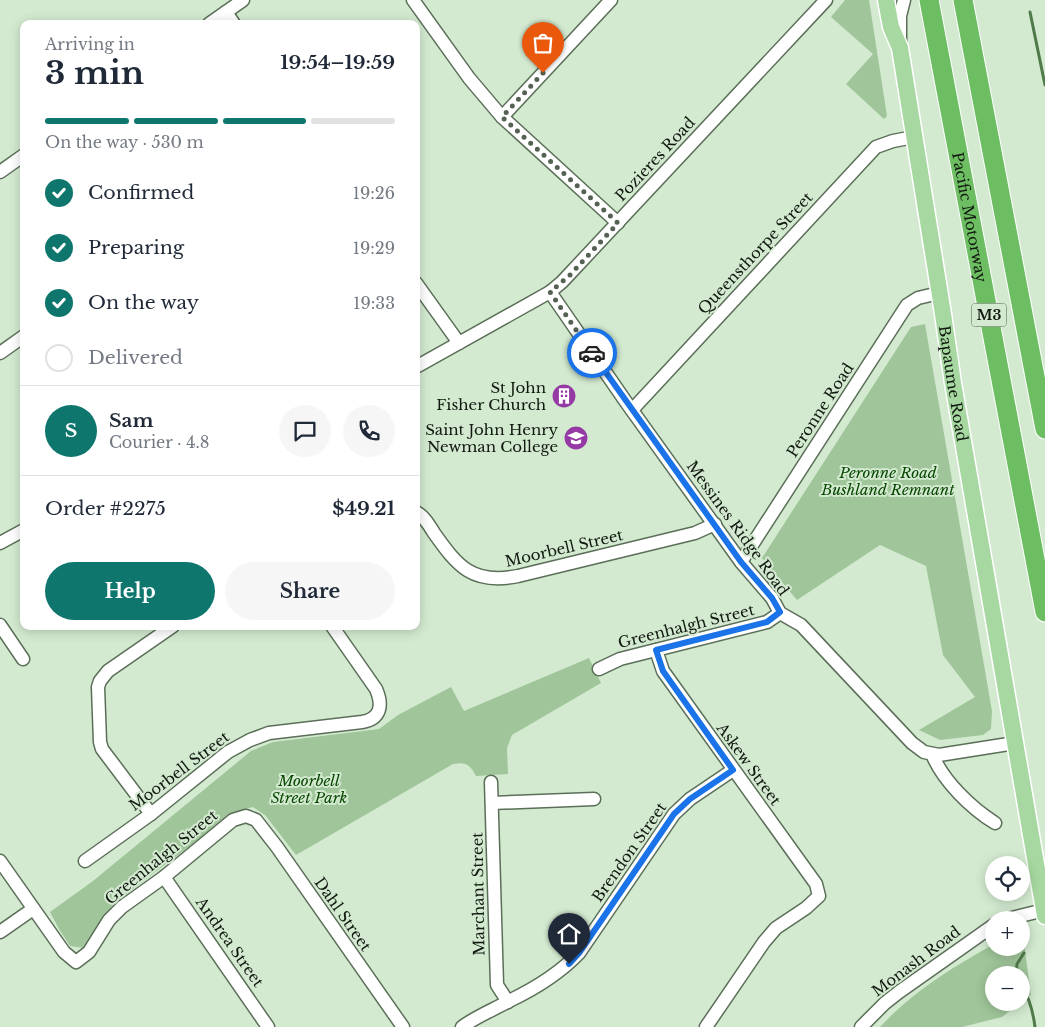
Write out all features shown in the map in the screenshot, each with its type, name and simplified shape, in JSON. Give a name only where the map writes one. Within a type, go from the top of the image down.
[{"type":"highway","name":"M3","points":[[965,7],[1045,429]]},
{"type":"highway","name":"Pacific Motorway","points":[[930,9],[1045,612]]},
{"type":"main road","name":"Bapaume Road","points":[[886,0],[891,27],[900,48],[956,401],[1044,913]]},
{"type":"street","points":[[215,20],[243,0]]},
{"type":"street","points":[[413,0],[469,78],[502,117],[618,223]]},
{"type":"street","points":[[502,117],[611,0]]},
{"type":"street","name":"Pozieres Road","points":[[420,365],[550,292],[570,275],[826,0]]},
{"type":"street","points":[[900,48],[900,16],[904,0]]},
{"type":"street","points":[[226,12],[231,20]]},
{"type":"street","name":"Queensthorpe Street","points":[[632,410],[876,147],[893,140],[914,137]]},
{"type":"street","points":[[0,172],[20,158]]},
{"type":"street","points":[[420,289],[459,343]]},
{"type":"street","name":"Messines Ridge Road","points":[[550,292],[741,562],[772,598],[780,612],[801,625],[912,743],[921,751],[932,754]]},
{"type":"street","name":"Peronne Road","points":[[741,562],[907,305],[918,298],[940,293]]},
{"type":"street","points":[[0,353],[20,339]]},
{"type":"street","name":"Moorbell Street","points":[[420,516],[451,558],[475,574],[494,579],[518,576],[695,533],[714,524]]},
{"type":"street","points":[[0,543],[20,532]]},
{"type":"street","name":"Greenhalgh Street","points":[[599,668],[620,658],[767,622],[780,612]]},
{"type":"street","points":[[0,625],[24,660]]},
{"type":"street","points":[[151,814],[102,749],[100,742],[98,688],[100,681],[108,671],[166,630]]},
{"type":"street","name":"Moorbell Street","points":[[85,862],[151,814],[228,752],[250,740],[269,733],[362,722],[375,718],[380,708],[376,689],[335,630]]},
{"type":"street","name":"Askew Street","points":[[656,650],[663,671],[816,884],[819,896],[806,908],[776,928],[764,942],[706,1027]]},
{"type":"street","points":[[995,823],[974,809],[939,770],[932,754],[946,755],[1015,743]]},
{"type":"street","name":"Brendon Street","points":[[462,1027],[478,1015],[531,990],[569,964],[579,953],[674,814],[690,799],[733,770]]},
{"type":"street","name":"Marchant Street","points":[[491,782],[497,985],[508,1002]]},
{"type":"street","points":[[492,803],[594,799]]},
{"type":"street","name":"Greenhalgh Street","points":[[34,909],[64,952],[76,962],[91,950],[109,920],[122,907],[164,877],[233,820],[246,816],[256,820]]},
{"type":"street","name":"Dahl Street","points":[[256,820],[403,1027]]},
{"type":"street","points":[[0,861],[34,909],[0,932]]},
{"type":"street","name":"Andrea Street","points":[[164,877],[268,1027]]},
{"type":"street","points":[[1030,915],[1044,913]]},
{"type":"street","name":"Monash Road","points":[[861,1027],[885,1003],[985,931]]},
{"type":"green space","points":[[845,0],[869,0],[887,116],[884,119],[846,84],[873,54],[831,17]]},
{"type":"green space","name":"Peronne Road Bushland Remnant","points":[[925,324],[992,711],[991,729],[983,735],[940,740],[919,730],[975,697],[943,655],[926,566],[880,545],[797,600],[762,558],[911,327]]},
{"type":"green space","name":"Moorbell Street Park","points":[[589,658],[601,683],[512,735],[507,748],[508,774],[476,776],[467,765],[461,763],[453,764],[296,855],[265,815],[253,807],[235,812],[114,903],[84,948],[70,946],[50,912],[93,881],[251,751],[273,742],[379,729],[398,715],[451,687],[464,711]]},
{"type":"green space","points":[[985,949],[985,956],[1026,956],[1027,966],[985,966],[985,1011],[1010,1011],[1002,1017],[962,1027],[880,1027],[919,991]]},
{"type":"waterway","points":[[1030,12],[1045,85]]},
{"type":"waterway","points":[[1017,966],[1022,956]]},
{"type":"waterway","points":[[1030,1004],[1035,1027]]},
{"type":"way so far","points":[[543,73],[502,117],[618,223],[570,275],[550,292],[592,353]]},
{"type":"place","name":"St John Fisher Church","points":[[564,396]]},
{"type":"place","name":"Saint John Henry Newman College","points":[[576,438]]},
{"type":"route","points":[[569,964],[579,953],[674,814],[690,799],[733,770],[663,671],[656,650],[754,626],[767,622],[780,612],[772,598],[741,562],[592,353]]}]
